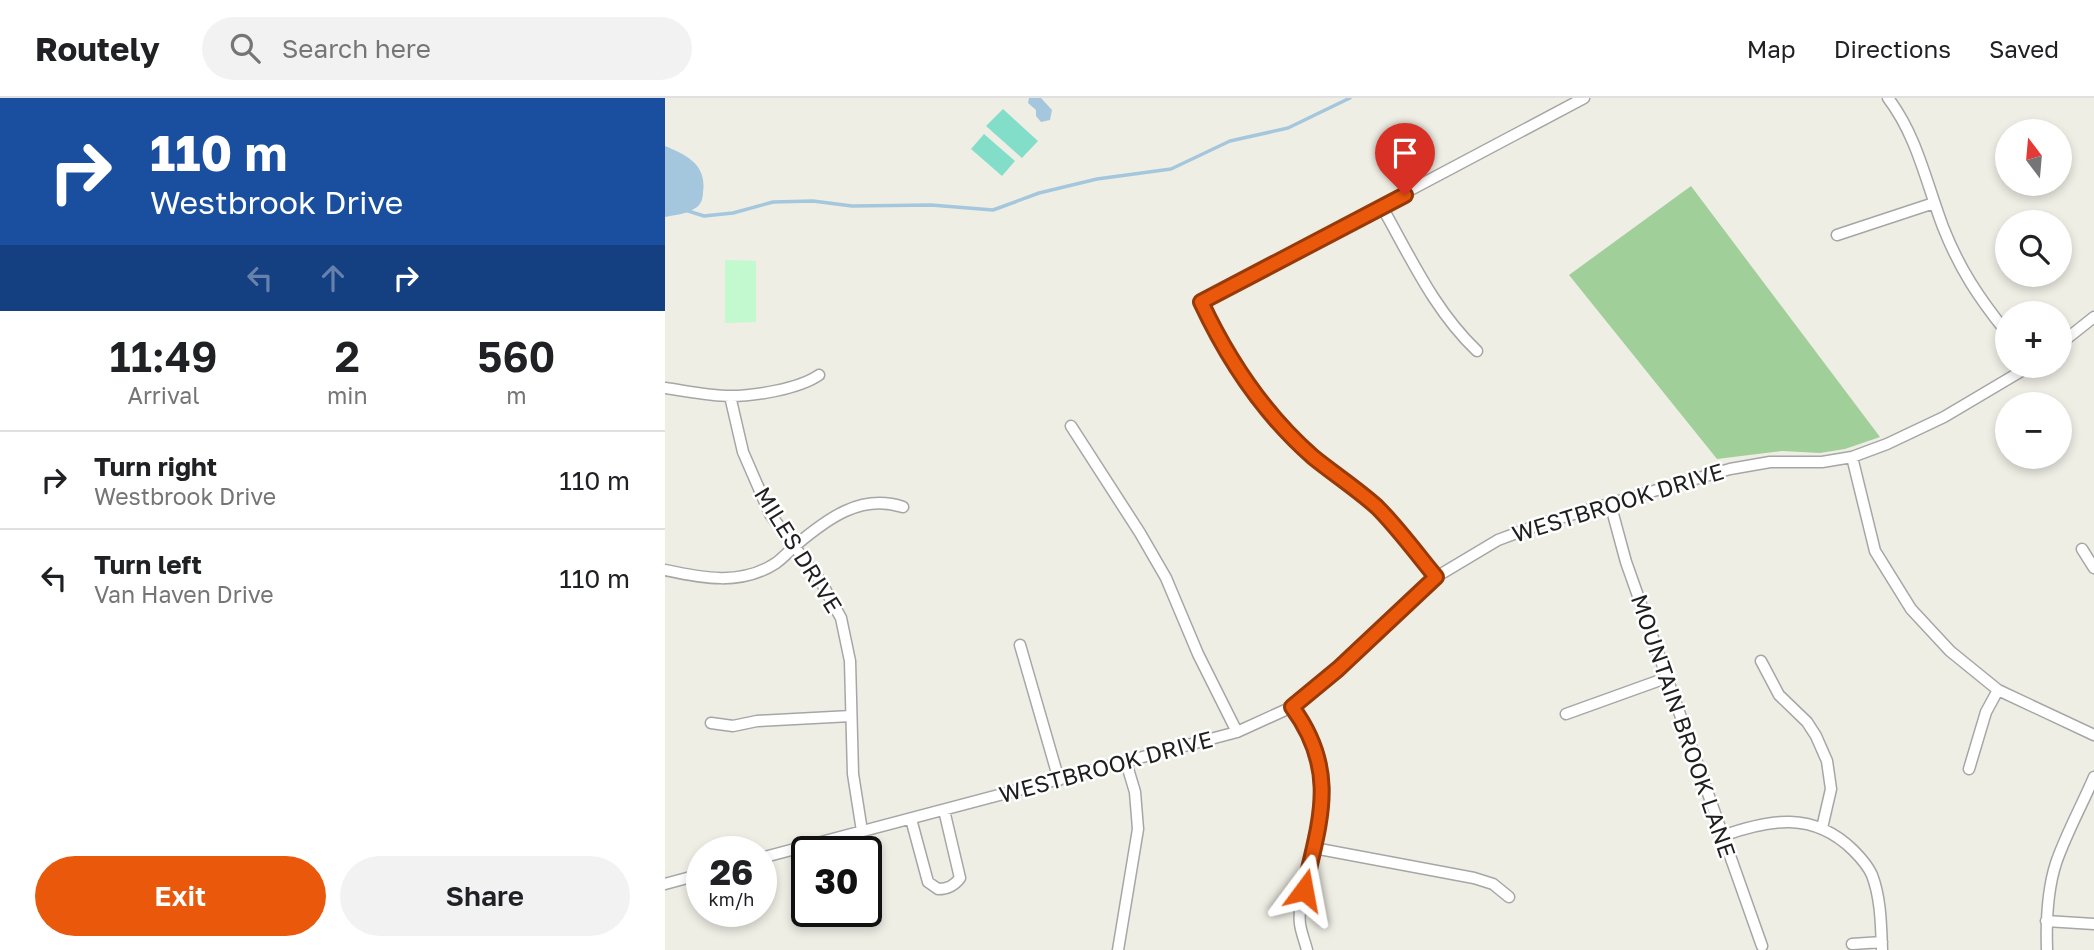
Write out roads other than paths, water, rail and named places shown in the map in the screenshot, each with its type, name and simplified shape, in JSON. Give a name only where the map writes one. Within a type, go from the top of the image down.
[{"type":"street","points":[[1436,577],[1377,507],[1313,457],[1276,421],[1239,372],[1201,302],[1584,98]]},
{"type":"street","points":[[1888,98],[1914,140],[1934,202],[1965,276],[1995,317]]},
{"type":"street","points":[[1837,235],[1934,202]]},
{"type":"street","points":[[1382,207],[1431,295],[1456,331],[1477,351]]},
{"type":"street","points":[[2072,334],[2094,317]]},
{"type":"street","points":[[665,388],[730,396],[810,382],[819,375]]},
{"type":"street","name":"WESTBROOK DRIVE","points":[[777,854],[1237,732],[1292,707],[1338,669],[1436,577],[1513,534],[1730,468],[1770,462],[1822,462],[1852,457],[1944,417],[2010,378]]},
{"type":"street","name":"MILES DRIVE","points":[[730,396],[743,452],[770,514],[821,582],[841,618],[850,661],[853,774],[862,831]]},
{"type":"street","points":[[1071,426],[1166,578],[1198,654],[1237,732]]},
{"type":"street","points":[[1852,457],[1875,551],[1911,609],[1950,652],[1999,690],[2094,735]]},
{"type":"street","points":[[665,570],[719,580],[732,579],[776,563],[795,545],[845,510],[875,502],[903,507]]},
{"type":"street","name":"MOUNTAIN BROOK LANE","points":[[1610,503],[1626,562],[1762,946]]},
{"type":"street","points":[[2082,548],[2094,568]]},
{"type":"street","points":[[1020,645],[1059,780]]},
{"type":"street","points":[[1761,661],[1779,695],[1807,722],[1827,761],[1831,789],[1822,828]]},
{"type":"street","points":[[1566,714],[1666,678]]},
{"type":"street","points":[[1969,769],[1986,712],[1999,690]]},
{"type":"street","points":[[1292,707],[1306,726],[1318,755],[1323,782],[1322,808],[1304,890],[1300,923],[1307,950]]},
{"type":"street","points":[[711,723],[733,726],[757,721],[852,716]]},
{"type":"street","points":[[1118,950],[1137,829],[1135,792],[1126,762]]},
{"type":"street","points":[[2047,950],[2046,921],[2056,862],[2094,777]]},
{"type":"street","points":[[911,819],[928,882],[938,889],[944,889],[955,885],[960,878],[944,810]]},
{"type":"street","points":[[1723,836],[1764,823],[1790,821],[1822,828],[1845,842],[1860,857],[1871,874],[1880,904],[1882,946],[1852,944]]},
{"type":"street","points":[[1314,848],[1474,878],[1493,884],[1509,897]]},
{"type":"street","points":[[665,884],[686,878]]},
{"type":"street","points":[[2046,921],[2094,924]]},
{"type":"water","points":[[1029,98],[1041,98],[1052,110],[1050,120],[1041,122],[1036,116],[1036,110],[1028,103]]},
{"type":"water","points":[[665,146],[694,162],[702,175],[703,183],[702,199],[697,207],[686,213],[665,217]]},
{"type":"waterway","points":[[685,210],[704,216],[733,213],[773,202],[813,201],[852,206],[931,205],[993,210],[1039,193],[1097,179],[1171,169],[1230,141],[1288,128],[1350,98]]}]
